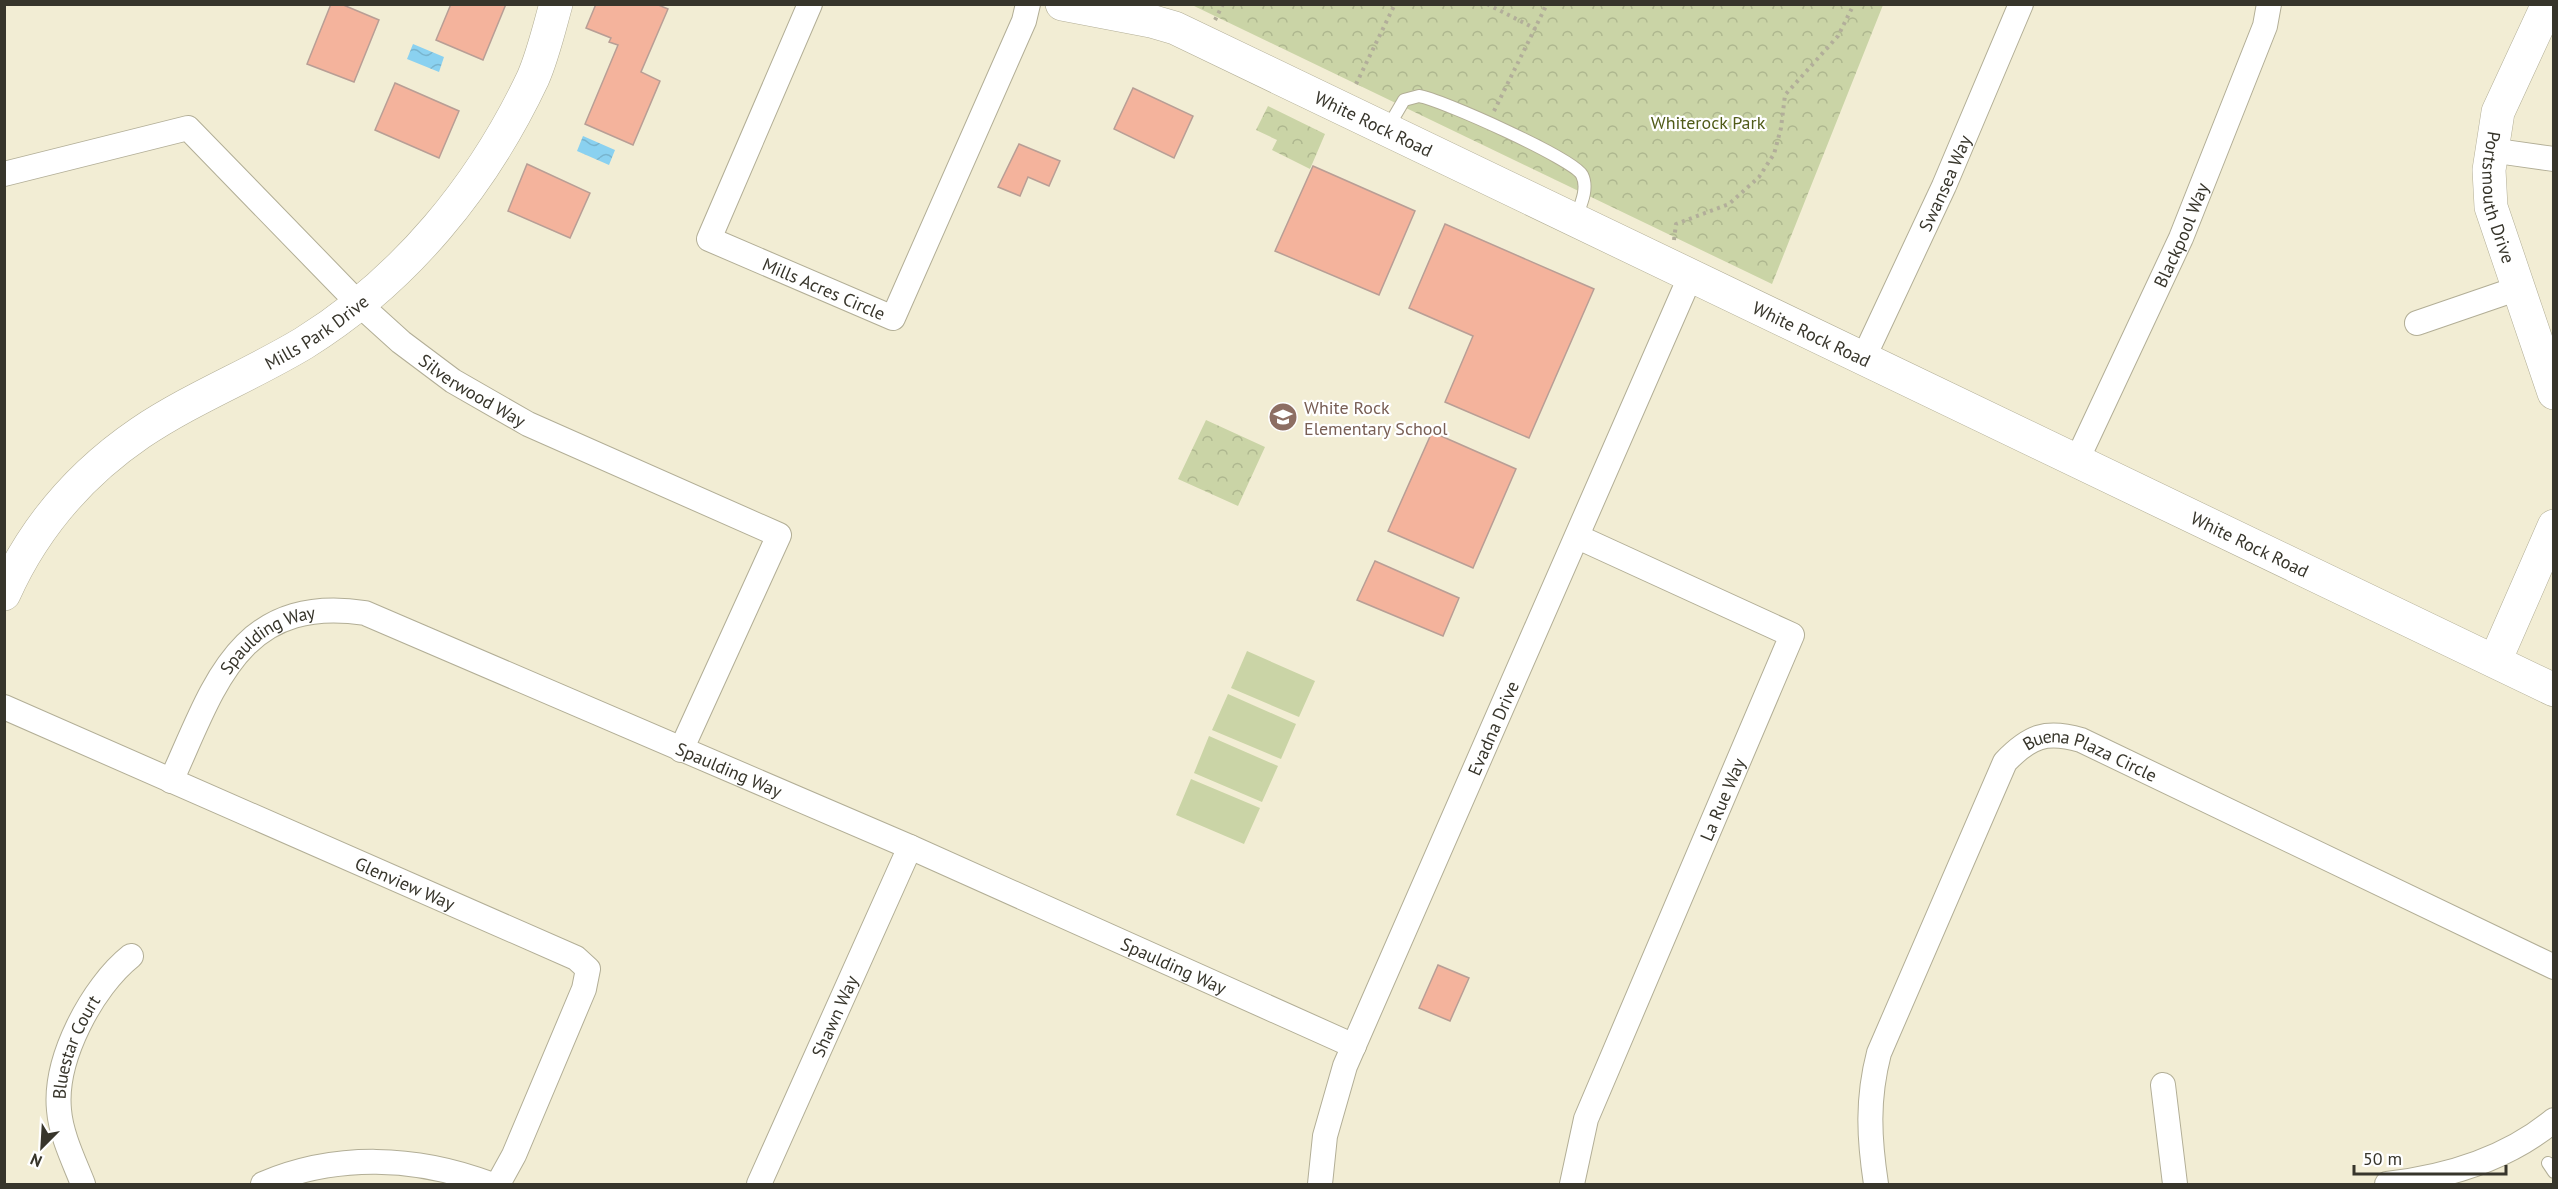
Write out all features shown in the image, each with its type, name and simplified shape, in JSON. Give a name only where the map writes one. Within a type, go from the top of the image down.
[{"type":"street","name":"Mills Park Drive","points":[[6,587],[30,542],[45,522],[105,459],[142,431],[303,343],[359,304],[404,265],[444,221],[493,151],[533,77],[556,4]]},
{"type":"street","name":"Mills Acres Circle","points":[[810,4],[709,238],[893,318],[1024,21],[1028,4]]},
{"type":"street","name":"White Rock Road","points":[[1062,4],[1151,21],[1175,28],[2553,690]]},
{"type":"street","name":"Swansea Way","points":[[1863,359],[1944,186],[2020,4]]},
{"type":"street","name":"Blackpool Way","points":[[2077,460],[2181,238],[2261,37],[2269,4]]},
{"type":"street","name":"Portsmouth Drive","points":[[2548,4],[2498,112],[2490,150],[2491,207],[2553,393]]},
{"type":"street","name":"Silverwood Way","points":[[4,174],[188,128],[359,304],[401,342],[453,381],[528,424],[779,535],[681,750]]},
{"type":"street","points":[[2490,150],[2553,159]]},
{"type":"street","name":"Evadna Drive","points":[[1320,1185],[1325,1136],[1345,1066],[1690,277]]},
{"type":"street","points":[[2417,323],[2519,288]]},
{"type":"street","points":[[2495,661],[2553,526]]},
{"type":"street","name":"La Rue Way","points":[[1572,1185],[1586,1119],[1792,635],[1578,537]]},
{"type":"street","name":"Spaulding Way","points":[[171,781],[214,686],[239,650],[275,623],[319,610],[365,613],[910,847],[1354,1046]]},
{"type":"street","name":"Glenview Way","points":[[4,707],[576,958],[588,969],[580,1000],[514,1155],[498,1185]]},
{"type":"street","name":"Buena Plaza Circle","points":[[1876,1185],[1868,1122],[1869,1098],[1879,1053],[2005,762],[2020,746],[2039,736],[2060,734],[2081,740],[2553,967]]},
{"type":"street","name":"Shawn Way","points":[[759,1185],[910,847]]},
{"type":"street","name":"Bluestar Court","points":[[83,1185],[59,1113],[58,1091],[62,1069],[97,992],[131,956]]},
{"type":"street","points":[[2163,1085],[2175,1185]]},
{"type":"street","points":[[2387,1185],[2456,1171],[2477,1163],[2534,1136],[2553,1120]]},
{"type":"street","points":[[263,1185],[320,1176],[370,1161],[420,1164],[445,1169],[490,1185]]},
{"type":"lane","points":[[1387,129],[1404,100],[1419,96],[1570,162],[1581,172],[1585,189],[1575,221]]},
{"type":"path","points":[[1215,20],[1223,4]]},
{"type":"path","points":[[1356,84],[1395,4]]},
{"type":"path","points":[[1487,4],[1536,28]]},
{"type":"path","points":[[1493,114],[1547,4]]},
{"type":"path","points":[[1674,240],[1676,224],[1729,204],[1759,177],[1774,154],[1781,128],[1785,95],[1833,42],[1854,4]]},
{"type":"green space","name":"Whiterock Park","points":[[1192,5],[1883,5],[1772,284]]},
{"type":"green space","points":[[1268,106],[1325,134],[1310,169],[1272,150],[1277,140],[1256,130]]},
{"type":"green space","points":[[1206,420],[1265,447],[1238,506],[1178,479]]},
{"type":"green space","points":[[1247,651],[1315,681],[1299,717],[1231,688]]},
{"type":"green space","points":[[1228,694],[1296,724],[1281,759],[1212,730]]},
{"type":"green space","points":[[1209,736],[1278,766],[1262,802],[1194,773]]},
{"type":"green space","points":[[1191,779],[1260,808],[1244,844],[1176,815]]},
{"type":"water","points":[[413,44],[444,57],[439,72],[407,59]]},
{"type":"water","points":[[583,136],[615,150],[609,165],[577,151]]},
{"type":"building","points":[[331,4],[341,4],[379,20],[354,82],[307,64]]},
{"type":"building","points":[[451,4],[506,4],[483,60],[436,40]]},
{"type":"building","points":[[596,4],[656,4],[668,9],[641,72],[660,81],[633,145],[585,124],[618,45],[609,42],[611,38],[586,28]]},
{"type":"building","points":[[395,83],[459,111],[439,158],[375,130]]},
{"type":"building","points":[[1133,88],[1193,116],[1174,158],[1114,129]]},
{"type":"building","points":[[1019,144],[1060,161],[1049,186],[1028,177],[1020,196],[998,187]]},
{"type":"building","points":[[527,164],[590,193],[570,238],[508,211]]},
{"type":"building","points":[[1313,166],[1415,211],[1379,295],[1275,251]]},
{"type":"building","points":[[1445,224],[1594,289],[1529,438],[1445,402],[1473,336],[1409,308]]},
{"type":"building","points":[[1432,432],[1516,469],[1473,568],[1388,531]]},
{"type":"building","points":[[1375,561],[1459,598],[1443,636],[1357,600]]},
{"type":"building","points":[[1438,965],[1469,978],[1450,1021],[1419,1008]]},
{"type":"place","name":"White Rock Elementary School","points":[[1283,417]]}]
